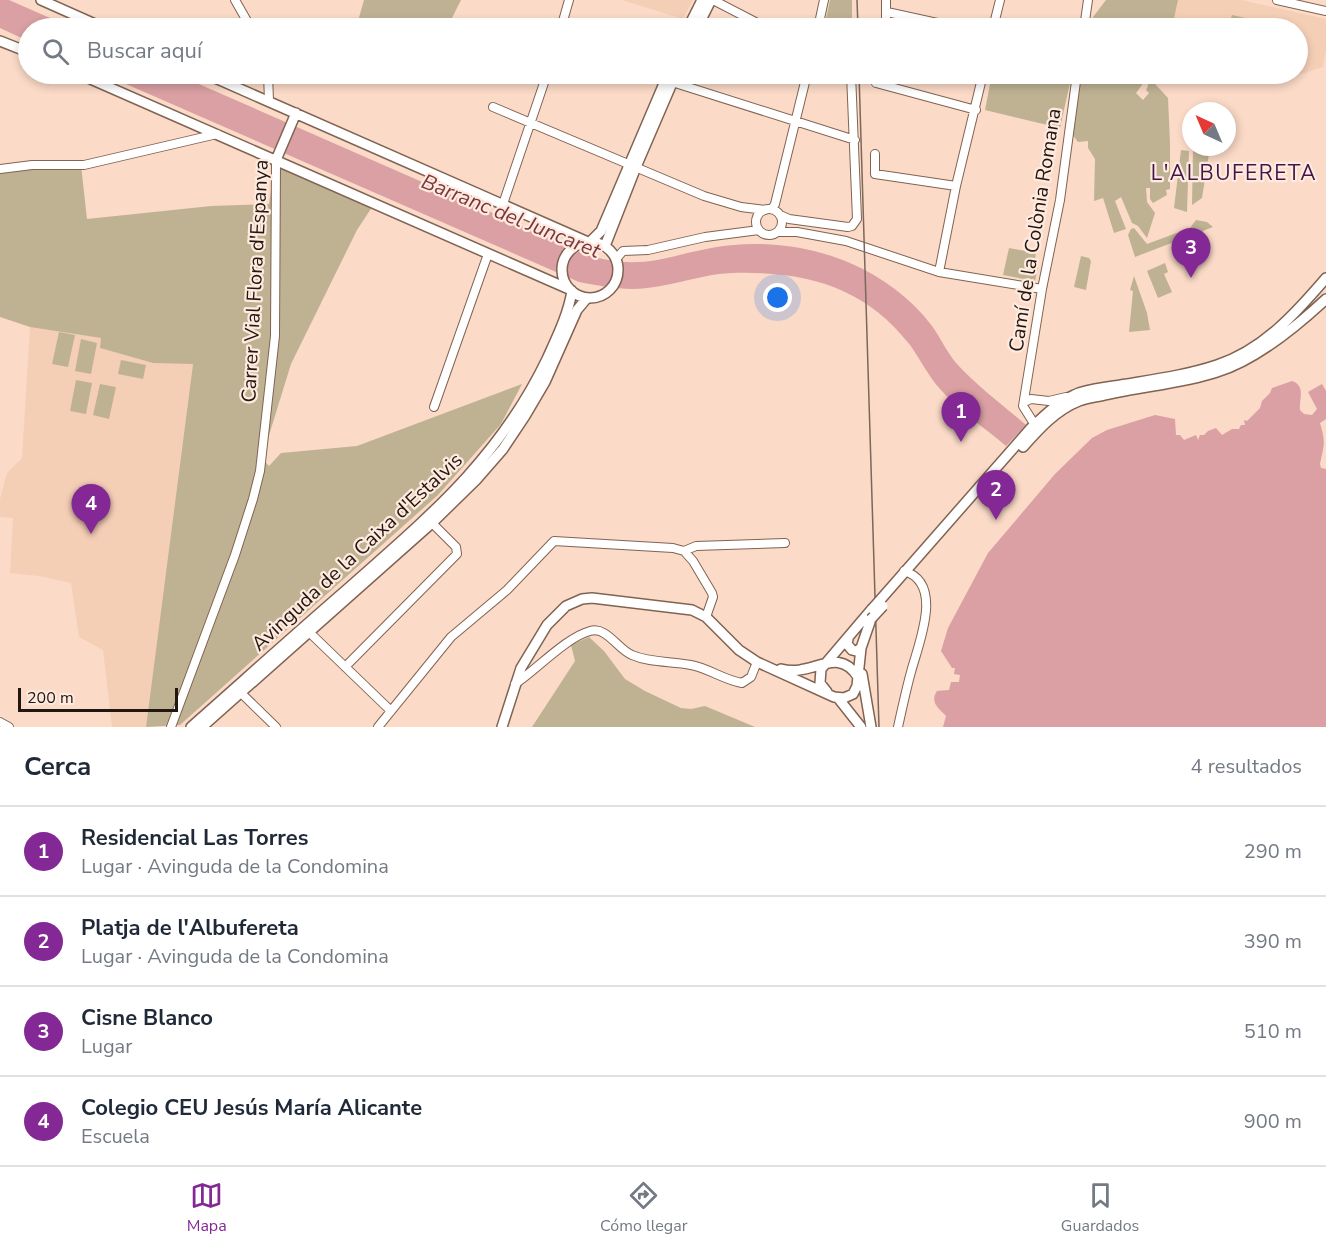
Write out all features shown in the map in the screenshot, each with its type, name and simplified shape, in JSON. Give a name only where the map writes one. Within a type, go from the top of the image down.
[{"type":"main road","points":[[41,0],[71,18]]},
{"type":"main road","points":[[693,18],[702,0]]},
{"type":"main road","points":[[702,18],[712,0]]},
{"type":"main road","points":[[0,40],[18,48]]},
{"type":"main road","points":[[102,84],[217,134],[277,156],[571,291],[587,297],[596,297],[613,286],[618,275],[616,259],[605,246],[589,242],[294,118],[269,101],[229,84]]},
{"type":"main road","points":[[571,291],[564,280],[562,270],[564,259],[574,246],[589,242],[600,231],[632,166],[667,84]]},
{"type":"main road","name":"Carrer Vial Flora d'Espanya","points":[[277,156],[294,118]]},
{"type":"main road","points":[[605,246],[632,166]]},
{"type":"main road","points":[[861,727],[822,687],[820,672],[836,651],[882,603],[907,572],[1060,404],[1074,395],[1186,374],[1237,357],[1274,333],[1289,320],[1326,278]]},
{"type":"main road","name":"Avinguda de la Caixa d'Estalvis","points":[[191,727],[426,518],[470,475],[503,434],[538,378],[569,307],[571,291]]},
{"type":"main road","name":"Avinguda de la Caixa d'Estalvis","points":[[202,727],[432,523],[476,480],[514,432],[545,382],[577,310],[587,297]]},
{"type":"main road","points":[[1037,428],[1079,400],[1189,380],[1246,360],[1273,342],[1326,298]]},
{"type":"main road","points":[[502,727],[515,684],[527,655],[559,611],[582,599],[605,599],[685,609],[706,617],[739,650],[757,662],[833,696],[844,698],[853,694],[857,686],[861,648],[871,614]]},
{"type":"main road","points":[[848,639],[847,644],[852,650],[856,651],[861,648]]},
{"type":"main road","points":[[808,669],[836,651]]},
{"type":"main road","points":[[769,667],[796,672],[832,662],[844,663],[854,670],[865,692]]},
{"type":"main road","points":[[860,663],[871,727]]},
{"type":"street","points":[[235,0],[246,18]]},
{"type":"street","points":[[564,18],[569,0]]},
{"type":"street","points":[[712,0],[747,18]]},
{"type":"street","points":[[820,18],[824,0]]},
{"type":"street","points":[[886,0],[887,18]]},
{"type":"street","points":[[996,18],[1000,0]]},
{"type":"street","points":[[1085,18],[1088,0]]},
{"type":"street","points":[[1277,0],[1309,3],[1326,11]]},
{"type":"street","points":[[887,12],[914,18]]},
{"type":"street","points":[[268,84],[269,101]]},
{"type":"street","points":[[503,204],[544,84]]},
{"type":"street","points":[[688,84],[855,140]]},
{"type":"street","points":[[805,84],[796,121],[768,210],[756,220],[759,230],[767,235],[778,232],[797,232],[846,241],[939,272],[1042,289]]},
{"type":"street","points":[[782,219],[852,226],[856,219],[852,84]]},
{"type":"street","points":[[880,84],[976,110]]},
{"type":"street","points":[[939,272],[956,186],[981,84]]},
{"type":"street","name":"Camí de la Colònia Romana","points":[[1027,397],[1042,289],[1060,201],[1076,84]]},
{"type":"street","points":[[493,107],[704,196],[741,207],[768,210],[797,232]]},
{"type":"street","points":[[0,169],[32,165],[84,165],[217,134]]},
{"type":"street","points":[[874,154],[875,174],[956,186]]},
{"type":"street","name":"Carrer Vial Flora d'Espanya","points":[[171,727],[236,555],[260,471],[275,336],[277,156]]},
{"type":"street","points":[[778,232],[782,219]]},
{"type":"street","points":[[616,259],[623,251],[648,250],[705,237],[744,234],[759,230]]},
{"type":"street","points":[[434,407],[488,254]]},
{"type":"street","points":[[1037,428],[1024,410],[1027,397],[1049,401],[1074,395]]},
{"type":"street","points":[[345,667],[457,555],[453,543],[432,523]]},
{"type":"street","points":[[378,727],[451,637],[507,590],[554,541],[673,548],[684,551],[693,561],[712,593],[713,597],[706,617]]},
{"type":"street","points":[[684,551],[696,546],[785,543]]},
{"type":"street","points":[[898,727],[927,607],[922,586],[907,572]]},
{"type":"street","points":[[515,684],[571,640],[588,631],[596,630],[602,632],[630,655],[692,665],[742,683],[751,677],[757,662]]},
{"type":"street","points":[[309,632],[391,711]]},
{"type":"street","points":[[241,693],[276,727]]},
{"type":"street","points":[[0,722],[9,727]]},
{"type":"shaded area","points":[[0,0],[9,0],[50,18],[18,18],[18,36],[0,28]]},
{"type":"shaded area","points":[[364,0],[461,0],[452,18],[359,18]]},
{"type":"shaded area","points":[[622,0],[693,0],[684,18]]},
{"type":"shaded area","points":[[830,0],[852,0],[852,18],[826,18]]},
{"type":"shaded area","points":[[1106,0],[1178,0],[1174,18],[1093,17]]},
{"type":"shaded area","points":[[1178,0],[1241,0],[1326,19],[1326,50],[1323,67],[1308,72],[1308,18],[1174,18]]},
{"type":"shaded area","points":[[126,84],[199,84],[577,251],[603,259],[643,262],[714,247],[748,244],[793,247],[837,258],[873,275],[905,297],[932,326],[957,364],[1026,425],[1006,446],[948,398],[932,379],[910,345],[892,325],[853,296],[831,286],[808,279],[759,273],[721,274],[639,289],[613,288],[579,282]]},
{"type":"shaded area","points":[[990,84],[1070,84],[1060,128],[985,110]]},
{"type":"shaded area","points":[[1080,84],[1142,84],[1136,93],[1143,100],[1149,93],[1146,90],[1148,84],[1155,84],[1168,98],[1170,189],[1166,190],[1167,195],[1153,203],[1150,199],[1150,188],[1146,188],[1147,202],[1155,213],[1147,238],[1138,226],[1132,223],[1121,197],[1115,201],[1126,229],[1114,233],[1103,198],[1094,201],[1095,159],[1088,148],[1088,141],[1078,142],[1072,134]]},
{"type":"shaded area","points":[[1182,150],[1182,156],[1189,156],[1187,212],[1174,208]]},
{"type":"shaded area","points":[[1193,156],[1209,156],[1202,198],[1192,205]]},
{"type":"shaded area","points":[[276,160],[374,204],[357,230],[291,364],[262,458],[269,466],[281,453],[357,446],[522,384],[501,424],[438,495],[180,725],[146,727],[193,364],[153,363],[100,348],[101,338],[30,327],[0,317],[0,170],[81,165],[87,219],[211,206],[269,204]]},
{"type":"shaded area","points":[[1196,220],[1207,222],[1213,227],[1135,257],[1128,235],[1131,229],[1134,228],[1147,244],[1190,228]]},
{"type":"shaded area","points":[[1009,248],[1036,253],[1034,266],[1038,267],[1035,281],[1003,275]]},
{"type":"shaded area","points":[[1081,256],[1091,261],[1086,290],[1074,287]]},
{"type":"shaded area","points":[[1165,263],[1168,272],[1164,274],[1172,292],[1158,298],[1147,271]]},
{"type":"shaded area","points":[[1134,276],[1147,313],[1150,330],[1129,332],[1133,291],[1130,290]]},
{"type":"shaded area","points":[[30,327],[102,338],[100,348],[153,363],[193,363],[146,727],[112,727],[103,650],[79,637],[71,583],[10,573],[13,518],[0,517],[0,499],[7,473],[22,458]]},
{"type":"shaded area","points":[[59,332],[75,335],[68,367],[52,364]]},
{"type":"shaded area","points":[[81,339],[97,343],[91,374],[75,371]]},
{"type":"shaded area","points":[[121,360],[146,365],[143,379],[118,374]]},
{"type":"shaded area","points":[[76,380],[92,383],[86,414],[70,411]]},
{"type":"shaded area","points":[[1292,381],[1299,386],[1300,410],[1304,414],[1312,415],[1317,409],[1308,392],[1322,384],[1326,391],[1326,419],[1320,423],[1324,444],[1320,464],[1321,468],[1326,469],[1326,727],[943,727],[946,716],[936,705],[935,695],[937,691],[949,690],[951,682],[959,682],[960,675],[954,674],[955,668],[952,668],[941,651],[948,628],[988,553],[1055,474],[1092,438],[1107,430],[1155,415],[1175,419],[1176,435],[1180,435],[1184,440],[1196,435],[1198,440],[1200,435],[1216,428],[1222,435],[1232,429],[1239,429],[1241,425],[1245,425],[1244,420],[1247,421],[1260,408],[1262,401],[1272,388]]},
{"type":"shaded area","points":[[100,384],[116,387],[109,419],[93,415]]},
{"type":"shaded area","points":[[589,637],[604,651],[625,679],[645,691],[681,708],[691,709],[705,706],[755,727],[532,727],[575,661],[571,645]]},
{"type":"tram line","points":[[857,0],[858,18]]},
{"type":"tram line","points":[[859,84],[879,727]]},
{"type":"place","name":"Cisne Blanco","points":[[1191,278]]},
{"type":"place","name":"Residencial Las Torres","points":[[961,442]]},
{"type":"place","name":"Platja de l'Albufereta","points":[[996,520]]},
{"type":"place","name":"Colegio CEU Jesús María Alicante","points":[[91,534]]},
{"type":"district","name":"L'ALBUFERETA","points":[[1234,173]]},
{"type":"water label","name":"Barranc del Juncaret","points":[[511,216]]}]
